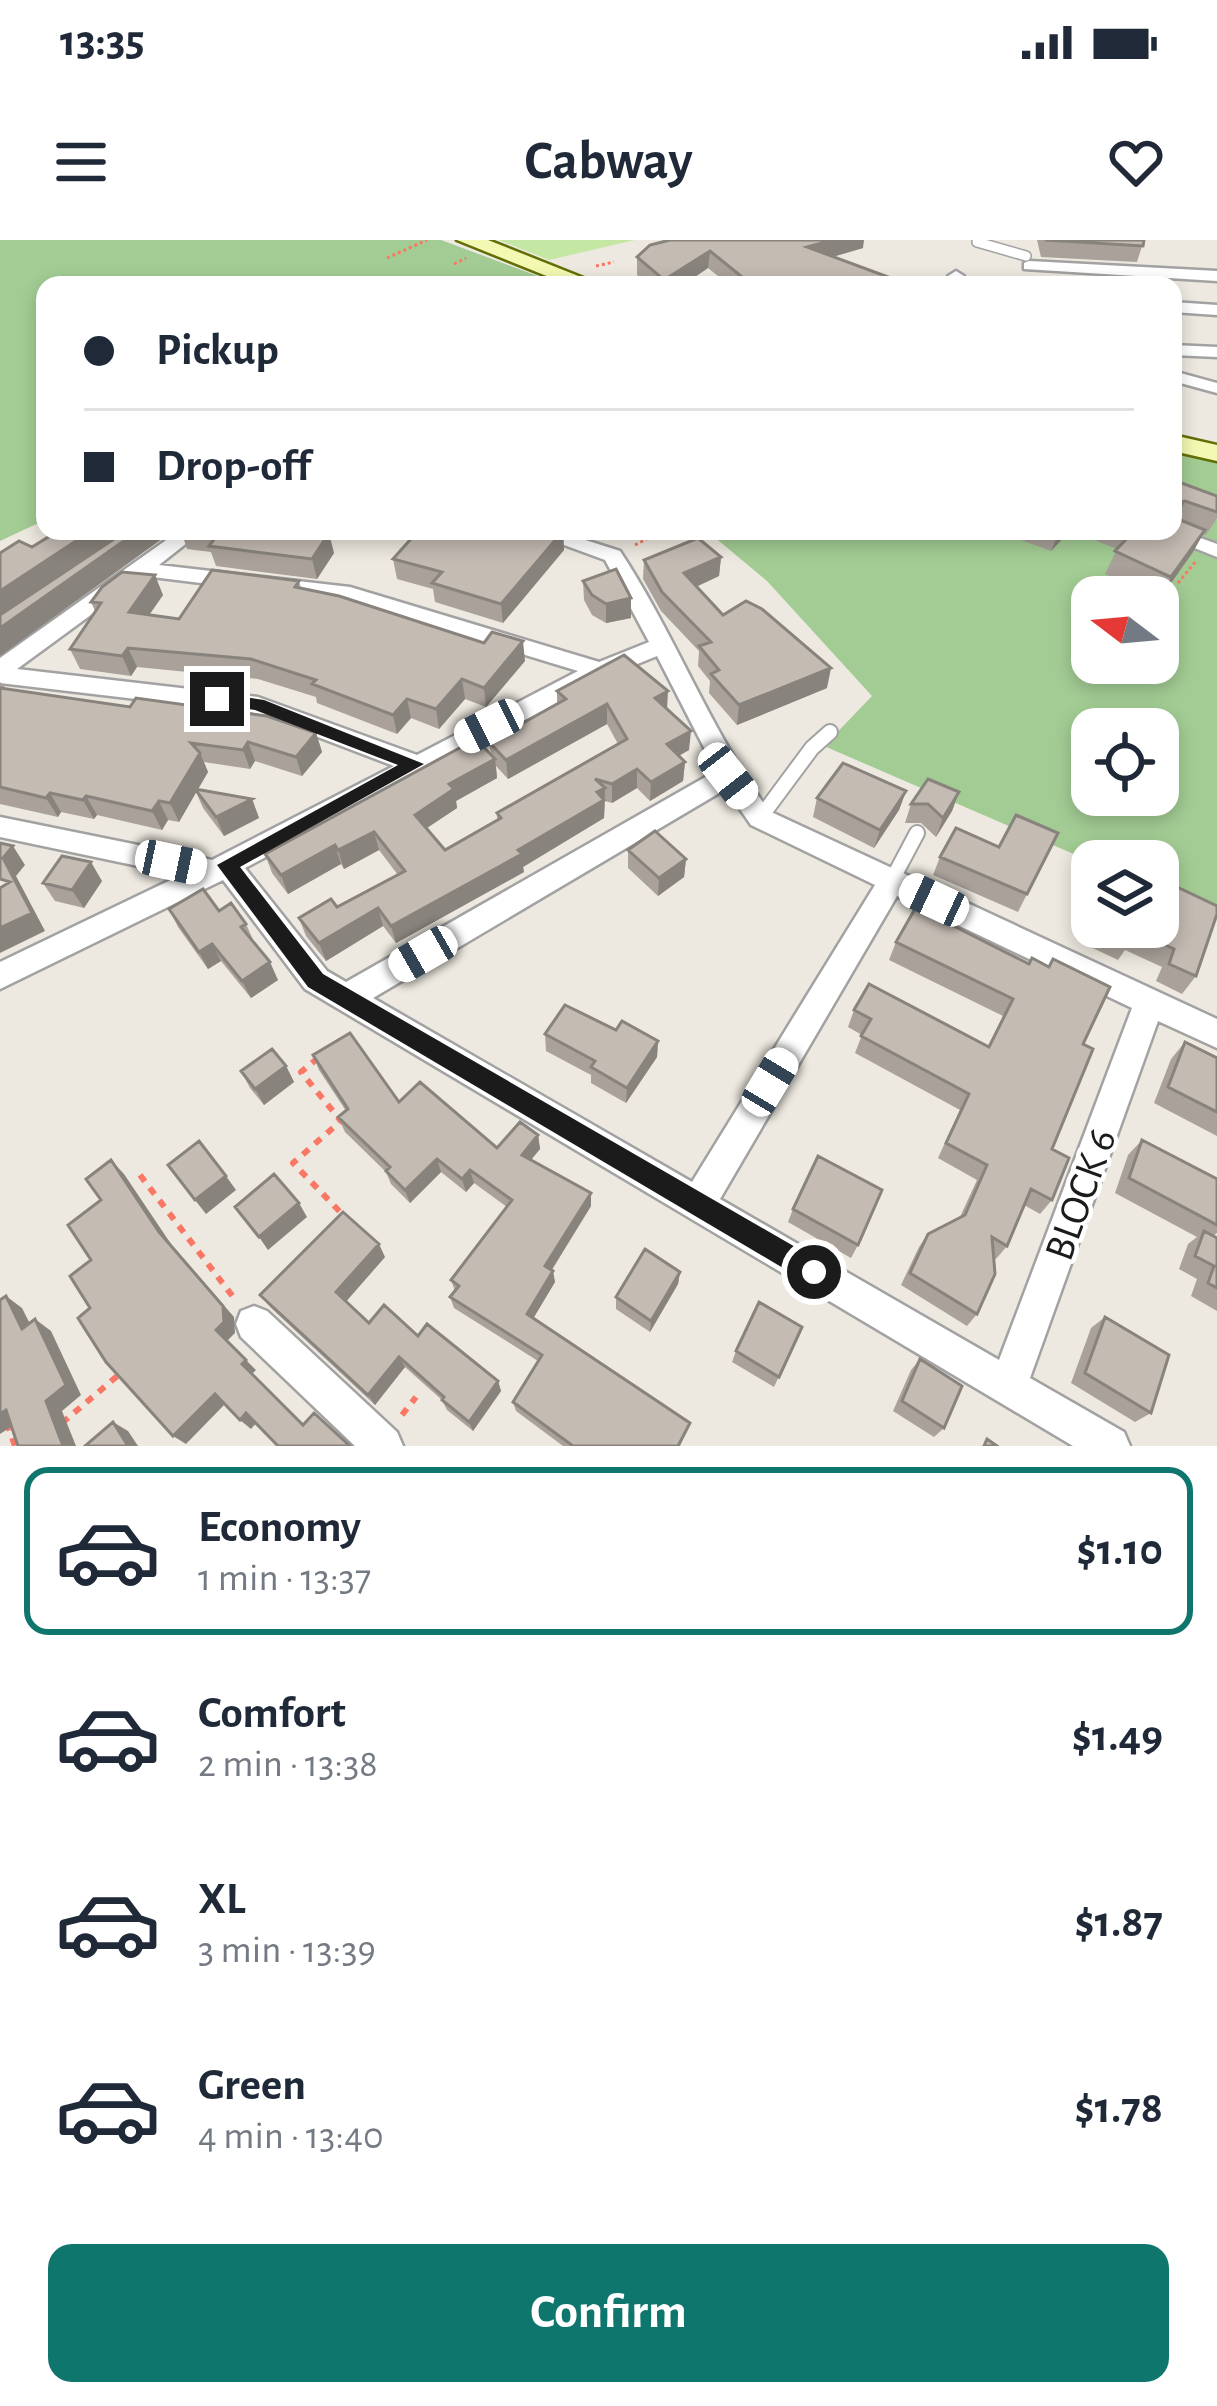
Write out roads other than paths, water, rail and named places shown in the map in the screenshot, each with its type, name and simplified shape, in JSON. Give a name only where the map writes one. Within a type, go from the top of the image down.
[{"type":"main road","points":[[468,240],[566,276]]},
{"type":"main road","points":[[1182,445],[1217,453]]},
{"type":"street","points":[[1029,254],[1217,277]]},
{"type":"street","points":[[1182,308],[1217,310]]},
{"type":"street","points":[[1182,350],[1217,352]]},
{"type":"street","points":[[1182,378],[1217,388]]},
{"type":"street","points":[[1182,538],[1217,551]]},
{"type":"street","points":[[0,673],[180,540]]},
{"type":"street","points":[[564,540],[613,556],[667,648],[728,776],[760,818],[1217,1034]]},
{"type":"street","points":[[140,569],[350,594],[599,670]]},
{"type":"street","points":[[0,976],[220,868],[599,670],[667,648]]},
{"type":"street","points":[[0,673],[258,705],[415,764]]},
{"type":"street","points":[[346,998],[728,776]]},
{"type":"street","points":[[0,827],[220,868],[316,980],[1111,1446]]},
{"type":"street","points":[[698,1204],[892,880]]},
{"type":"street","name":"BLOCK 6","points":[[1008,1386],[1150,1002]]},
{"type":"street","points":[[254,1324],[383,1446]]},
{"type":"lane","points":[[977,242],[1029,254]]},
{"type":"lane","points":[[760,818],[812,748],[830,732]]},
{"type":"lane","points":[[892,880],[917,833]]}]
